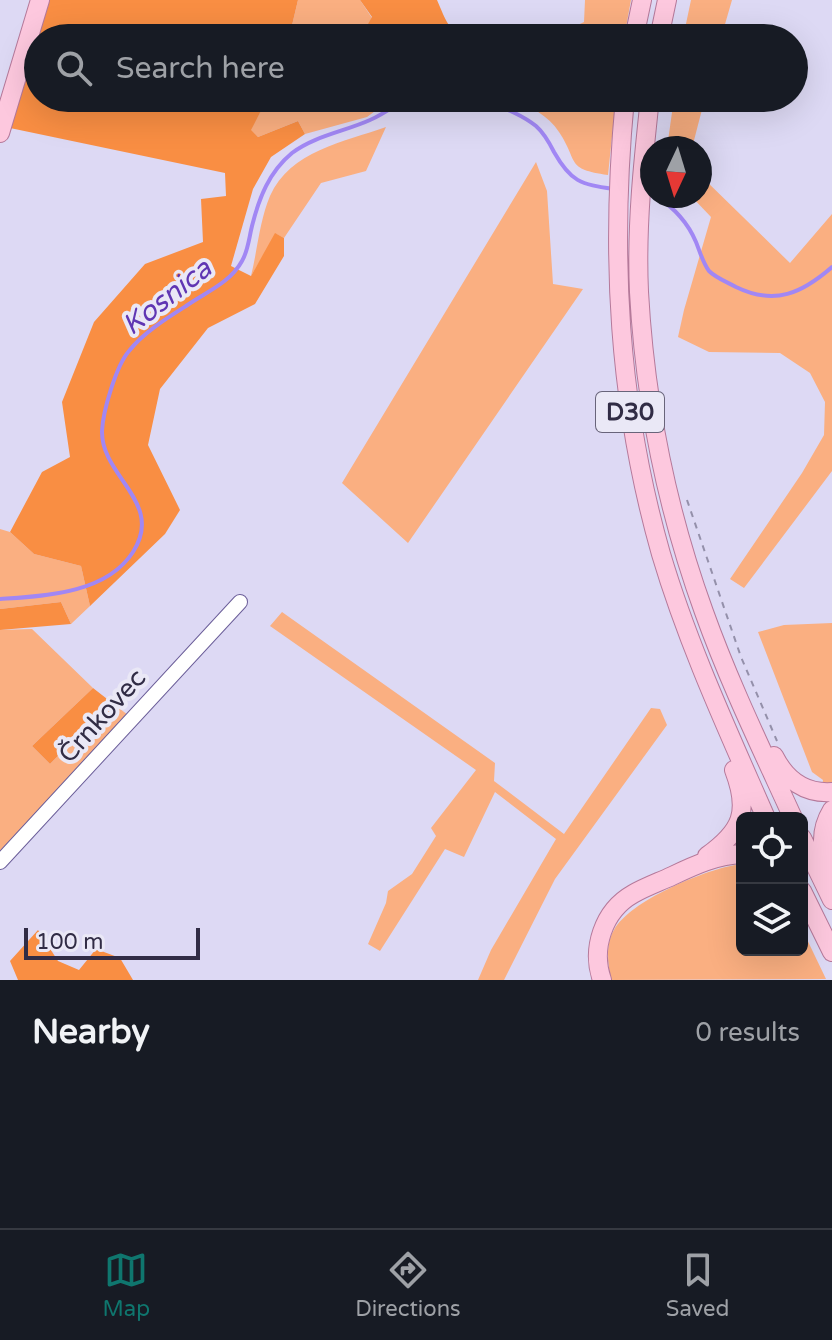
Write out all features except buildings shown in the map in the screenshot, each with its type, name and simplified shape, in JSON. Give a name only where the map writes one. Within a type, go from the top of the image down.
[{"type":"main road","points":[[33,24],[40,0]]},
{"type":"main road","points":[[637,24],[642,0]]},
{"type":"main road","points":[[662,24],[667,0]]},
{"type":"main road","points":[[0,133],[24,53]]},
{"type":"main road","name":"D30","points":[[624,112],[617,218],[625,383],[639,466],[661,554],[704,677],[763,812]]},
{"type":"main road","name":"D30","points":[[648,112],[639,219],[639,290],[646,373],[666,479],[699,599],[790,812]]},
{"type":"main road","points":[[747,717],[792,781],[807,789],[832,792]]},
{"type":"main road","points":[[696,865],[734,835],[742,816],[740,788],[727,753],[724,721]]},
{"type":"main road","points":[[832,810],[823,830],[822,841],[832,877]]},
{"type":"main road","points":[[808,850],[832,900]]},
{"type":"main road","points":[[602,980],[598,947],[605,924],[613,912],[633,894],[696,865],[736,855]]},
{"type":"main road","points":[[808,903],[832,952]]},
{"type":"main road","points":[[808,916],[822,931]]},
{"type":"street","name":"Črnkovec","points":[[0,862],[240,602]]},
{"type":"path","points":[[684,492],[741,657],[779,744]]},
{"type":"shaded area","points":[[49,0],[298,0],[292,24],[42,24]]},
{"type":"shaded area","points":[[298,0],[360,0],[372,18],[368,24],[292,24]]},
{"type":"shaded area","points":[[360,0],[437,0],[450,24],[368,24],[372,17]]},
{"type":"shaded area","points":[[585,0],[631,0],[627,24],[580,24],[584,22]]},
{"type":"shaded area","points":[[691,0],[732,0],[725,24],[686,24]]},
{"type":"shaded area","points":[[24,82],[24,112],[260,112],[251,130],[258,137],[298,121],[305,134],[271,157],[253,189],[231,266],[251,276],[275,233],[284,238],[284,256],[255,304],[208,328],[160,389],[148,445],[180,510],[165,534],[90,606],[81,566],[34,554],[10,532],[42,472],[70,457],[62,402],[94,322],[145,264],[203,242],[201,199],[226,196],[225,173],[10,128]]},
{"type":"shaded area","points":[[260,112],[374,112],[367,117],[305,134],[298,121],[258,137],[250,130]]},
{"type":"shaded area","points":[[538,112],[615,112],[608,175],[579,167],[550,121]]},
{"type":"shaded area","points":[[672,112],[701,112],[695,136],[669,136]]},
{"type":"shaded area","points":[[386,127],[366,171],[321,183],[284,238],[276,234],[251,276],[264,215],[279,181],[304,158]]},
{"type":"shaded area","points":[[536,162],[547,191],[553,284],[583,289],[408,543],[342,483]]},
{"type":"shaded area","points":[[712,187],[790,263],[832,214],[832,471],[744,588],[730,579],[824,435],[825,402],[810,373],[780,353],[709,352],[678,337],[711,217],[702,208],[712,208]]},
{"type":"shaded area","points":[[0,529],[10,532],[34,554],[81,566],[90,606],[71,624],[61,602],[0,609]]},
{"type":"shaded area","points":[[61,602],[71,624],[0,630],[0,609]]},
{"type":"shaded area","points":[[282,612],[495,763],[494,781],[564,834],[651,708],[660,709],[667,725],[555,879],[504,980],[478,980],[491,950],[556,839],[495,792],[464,857],[445,849],[380,951],[368,944],[388,891],[412,874],[436,836],[431,828],[476,770],[270,626]]},
{"type":"shaded area","points":[[832,623],[832,786],[822,788],[823,780],[812,772],[758,632],[784,625]]},
{"type":"shaded area","points":[[32,629],[93,688],[32,746],[50,764],[111,702],[128,715],[0,851],[0,630]]},
{"type":"shaded area","points":[[93,688],[111,702],[50,764],[32,746]]},
{"type":"shaded area","points":[[736,865],[736,956],[808,956],[808,942],[826,979],[611,980],[609,942],[622,919],[651,898],[704,874]]},
{"type":"shaded area","points":[[38,930],[58,961],[79,970],[96,949],[120,958],[133,980],[18,980],[10,961]]},
{"type":"waterway","name":"Kosnica","points":[[0,599],[54,594],[91,585],[107,577],[133,552],[141,534],[142,518],[104,447],[102,431],[111,389],[124,358],[148,332],[237,269],[246,253],[266,186],[284,160],[301,147],[385,112]]},
{"type":"waterway","name":"Kosnica","points":[[511,112],[536,126],[571,176],[614,189]]},
{"type":"waterway","name":"Kosnica","points":[[671,208],[693,235],[709,271],[750,293],[763,296],[787,294],[810,284],[832,267]]}]
